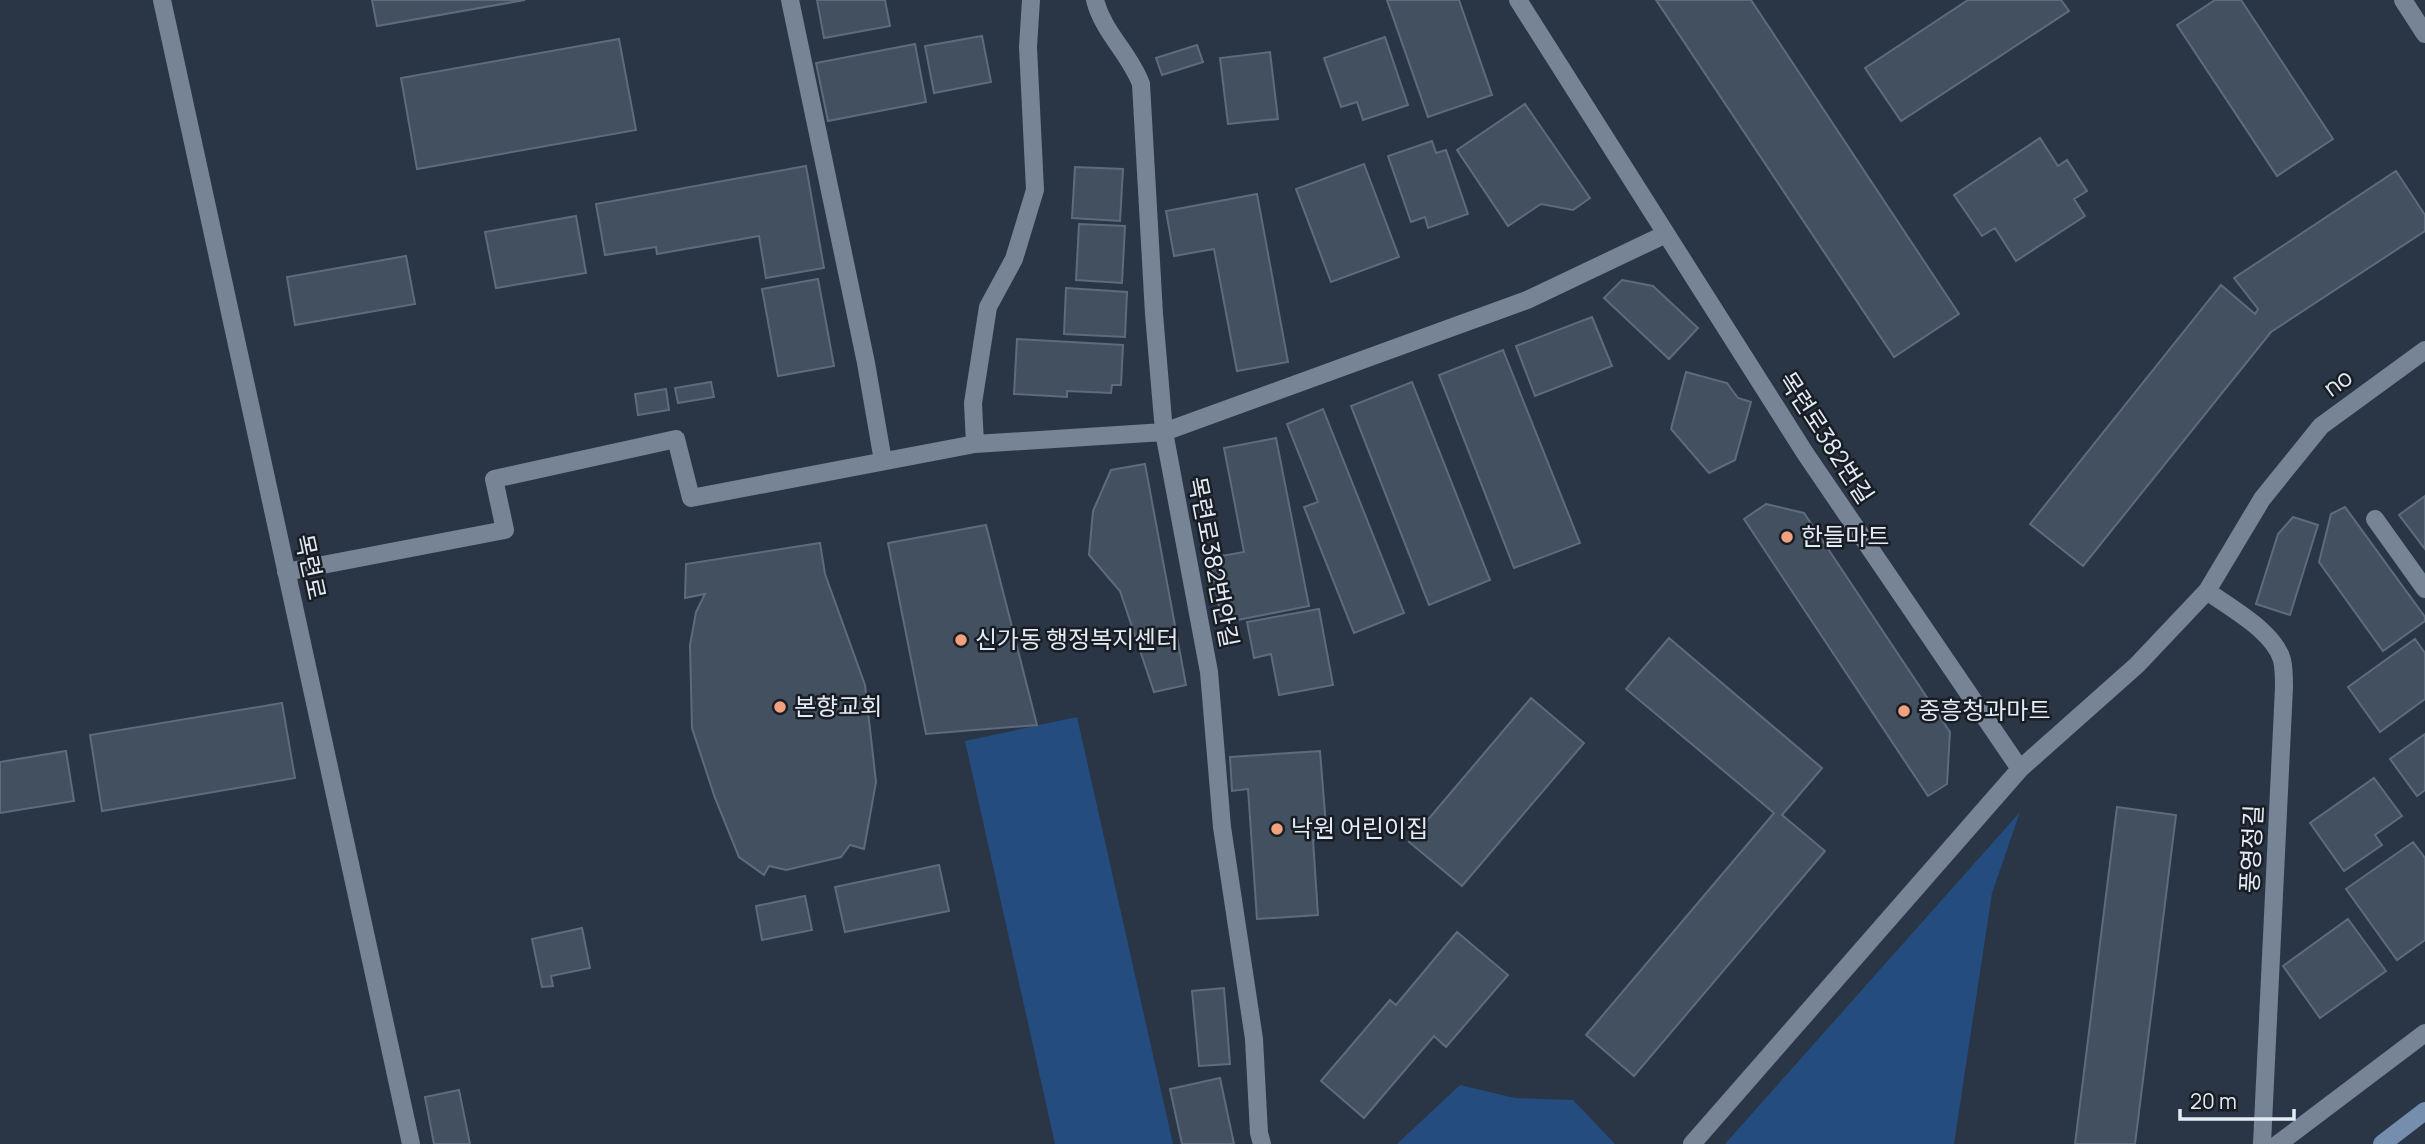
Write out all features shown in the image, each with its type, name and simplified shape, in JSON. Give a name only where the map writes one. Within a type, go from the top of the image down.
[{"type":"street","name":"목련로","points":[[162,0],[411,1144]]},
{"type":"street","points":[[790,0],[863,350],[883,461]]},
{"type":"street","points":[[975,444],[973,403],[988,307],[1014,259],[1035,190],[1028,47],[1031,0]]},
{"type":"street","name":"목련로382번안길","points":[[1095,0],[1107,29],[1121,52],[1135,67],[1142,84],[1154,314],[1164,432],[1209,672],[1222,827],[1254,1039],[1259,1133],[1262,1144]]},
{"type":"street","name":"목련로382번길","points":[[1518,0],[1805,453],[2020,769]]},
{"type":"street","points":[[2403,0],[2425,34]]},
{"type":"street","points":[[286,572],[505,530],[494,479],[676,439],[691,498],[975,444],[1164,432],[1527,300],[1666,234]]},
{"type":"street","name":"no","points":[[1692,1144],[2020,769],[2137,665],[2207,591],[2262,499],[2320,426],[2425,350]]},
{"type":"street","points":[[2375,519],[2425,589]]},
{"type":"street","name":"풍영정길","points":[[2207,591],[2274,643],[2282,660],[2284,687],[2262,1144]]},
{"type":"street","points":[[2278,1144],[2425,1033]]},
{"type":"street","points":[[2382,1144],[2425,1111]]},
{"type":"shaded area","points":[[1077,717],[1173,1144],[1055,1144],[965,741]]},
{"type":"shaded area","points":[[2020,812],[1992,893],[1954,1144],[1725,1144]]},
{"type":"shaded area","points":[[1460,1085],[1515,1098],[1573,1100],[1615,1144],[1397,1144]]},
{"type":"building","points":[[372,0],[525,0],[377,26]]},
{"type":"building","points":[[817,0],[885,0],[890,26],[824,38]]},
{"type":"building","points":[[1387,0],[1459,0],[1492,95],[1428,117]]},
{"type":"building","points":[[1656,0],[1751,0],[1959,314],[1894,357]]},
{"type":"building","points":[[1968,0],[2061,0],[2069,11],[1901,121],[1865,68]]},
{"type":"building","points":[[2215,0],[2241,0],[2333,139],[2277,176],[2177,25]]},
{"type":"building","points":[[982,36],[991,82],[934,93],[925,46]]},
{"type":"building","points":[[1385,37],[1408,105],[1363,120],[1357,102],[1341,107],[1324,58]]},
{"type":"building","points":[[619,39],[636,130],[417,169],[401,78]]},
{"type":"building","points":[[915,44],[926,102],[828,121],[816,63]]},
{"type":"building","points":[[1197,45],[1203,62],[1162,75],[1156,58]]},
{"type":"building","points":[[1270,52],[1278,119],[1228,124],[1220,58]]},
{"type":"building","points":[[1525,104],[1590,198],[1573,210],[1541,204],[1508,226],[1457,150]]},
{"type":"building","points":[[2040,138],[2058,166],[2067,160],[2087,191],[2074,199],[2085,216],[2016,261],[1995,228],[1982,236],[1954,195]]},
{"type":"building","points":[[1432,141],[1436,153],[1446,150],[1468,214],[1428,228],[1425,217],[1411,222],[1388,156]]},
{"type":"building","points":[[1364,164],[1399,257],[1331,282],[1296,189]]},
{"type":"building","points":[[806,166],[824,268],[766,278],[759,236],[657,254],[656,247],[605,255],[596,204]]},
{"type":"building","points":[[1075,167],[1123,169],[1120,221],[1072,218]]},
{"type":"building","points":[[2396,171],[2425,215],[2425,231],[2271,332],[2083,566],[2030,524],[2221,285],[2255,314],[2258,309],[2234,278]]},
{"type":"building","points":[[1257,194],[1288,362],[1237,371],[1214,249],[1174,256],[1166,211]]},
{"type":"building","points":[[576,216],[586,273],[496,288],[485,232]]},
{"type":"building","points":[[1079,224],[1125,226],[1122,283],[1076,280]]},
{"type":"building","points":[[406,256],[415,304],[295,325],[287,277]]},
{"type":"building","points":[[818,279],[834,366],[778,376],[762,289]]},
{"type":"building","points":[[1622,280],[1653,286],[1698,328],[1669,359],[1604,298]]},
{"type":"building","points":[[1066,288],[1127,292],[1125,337],[1064,334]]},
{"type":"building","points":[[1592,317],[1612,366],[1535,396],[1516,346]]},
{"type":"building","points":[[1017,339],[1123,345],[1121,385],[1112,385],[1111,393],[1067,391],[1067,397],[1014,394]]},
{"type":"building","points":[[1503,350],[1580,543],[1514,568],[1439,375]]},
{"type":"building","points":[[1686,372],[1727,383],[1738,398],[1751,402],[1735,460],[1709,473],[1671,429]]},
{"type":"building","points":[[711,382],[714,397],[678,403],[675,388]]},
{"type":"building","points":[[1412,382],[1490,580],[1429,605],[1351,406]]},
{"type":"building","points":[[666,389],[669,410],[638,415],[635,394]]},
{"type":"building","points":[[1323,409],[1404,613],[1354,633],[1304,507],[1318,502],[1287,424]]},
{"type":"building","points":[[1276,438],[1309,606],[1222,623],[1210,558],[1244,552],[1224,448]]},
{"type":"building","points":[[1145,464],[1186,685],[1154,692],[1120,591],[1089,555],[1093,511],[1111,470]]},
{"type":"building","points":[[2425,496],[2425,549],[2399,515]]},
{"type":"building","points":[[1766,504],[1804,513],[1950,732],[1947,784],[1928,796],[1744,519]]},
{"type":"building","points":[[2345,507],[2425,617],[2425,621],[2383,651],[2319,562],[2331,514]]},
{"type":"building","points":[[2293,517],[2318,525],[2290,615],[2256,604],[2278,534]]},
{"type":"building","name":"신가동 행정복지센터","points":[[986,525],[1037,725],[926,734],[888,543]]},
{"type":"building","name":"본향교회","points":[[820,543],[825,574],[865,685],[876,782],[864,849],[850,845],[841,857],[786,870],[769,866],[764,875],[739,857],[715,798],[692,728],[690,645],[696,612],[705,594],[685,598],[686,564]]},
{"type":"building","points":[[1319,609],[1333,685],[1279,695],[1271,654],[1254,658],[1247,622]]},
{"type":"building","points":[[1669,638],[1822,768],[1782,815],[1825,851],[1634,1076],[1586,1035],[1774,813],[1626,689]]},
{"type":"building","points":[[2415,639],[2425,653],[2425,699],[2380,732],[2348,687]]},
{"type":"building","points":[[1531,698],[1584,743],[1462,886],[1409,842]]},
{"type":"building","points":[[282,703],[295,778],[102,811],[90,735]]},
{"type":"building","points":[[2425,734],[2425,790],[2417,796],[2390,759]]},
{"type":"building","points":[[66,751],[74,801],[0,813],[0,762]]},
{"type":"building","points":[[1320,751],[1327,839],[1313,840],[1318,915],[1257,919],[1248,789],[1232,791],[1230,757]]},
{"type":"building","points":[[2374,778],[2402,816],[2375,835],[2382,845],[2344,871],[2310,823]]},
{"type":"building","points":[[2117,807],[2176,815],[2135,1144],[2075,1144]]},
{"type":"building","points":[[2413,842],[2425,858],[2425,940],[2397,960],[2346,889]]},
{"type":"building","points":[[939,865],[949,911],[845,932],[835,887]]},
{"type":"building","points":[[805,896],[812,930],[762,940],[756,906]]},
{"type":"building","points":[[2348,919],[2386,971],[2320,1018],[2283,966]]},
{"type":"building","points":[[582,928],[590,968],[551,976],[553,986],[542,987],[532,939]]},
{"type":"building","points":[[1457,932],[1508,975],[1446,1047],[1434,1036],[1364,1118],[1321,1081],[1390,1000],[1396,1005]]},
{"type":"building","points":[[1224,988],[1230,1064],[1199,1066],[1192,991]]},
{"type":"building","points":[[1220,1078],[1234,1144],[1182,1144],[1170,1089]]},
{"type":"building","points":[[459,1090],[470,1144],[434,1144],[425,1097]]},
{"type":"place","name":"한들마트","points":[[1787,537]]},
{"type":"place","name":"신가동 행정복지센터","points":[[961,640]]},
{"type":"place","name":"본향교회","points":[[780,707]]},
{"type":"place","name":"중흥청과마트","points":[[1904,711]]},
{"type":"place","name":"낙원 어린이집","points":[[1277,829]]}]
